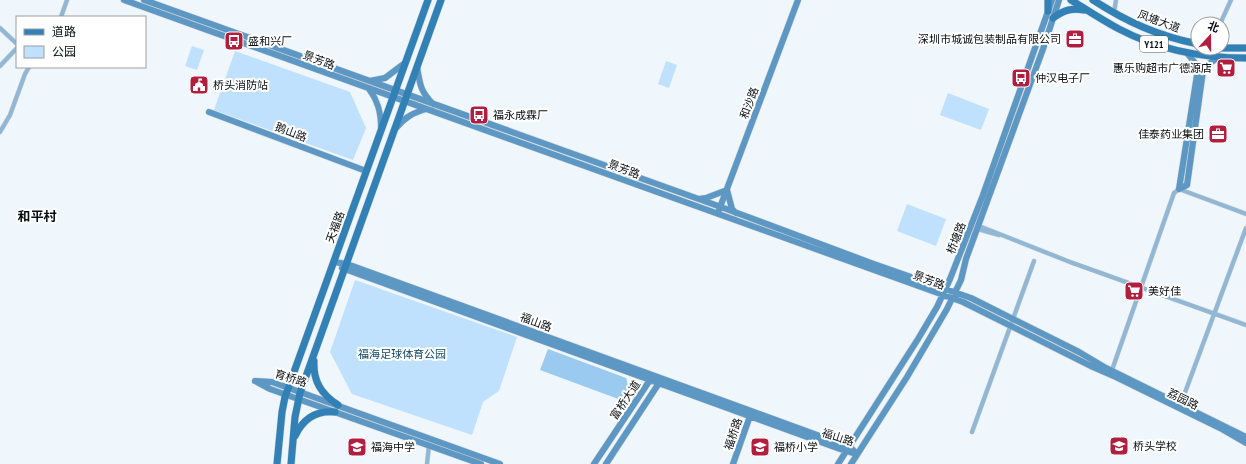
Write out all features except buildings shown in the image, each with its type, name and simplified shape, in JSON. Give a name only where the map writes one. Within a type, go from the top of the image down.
[{"type":"main road","name":"天福路","points":[[277,464],[282,412],[288,391],[428,0]]},
{"type":"main road","points":[[291,464],[300,395],[441,0]]},
{"type":"main road","points":[[1048,0],[1048,11]]},
{"type":"main road","name":"凤塘大道","points":[[1072,0],[1106,22],[1130,34],[1157,44],[1187,53],[1219,57],[1246,58]]},
{"type":"main road","name":"凤塘大道","points":[[1093,0],[1145,29],[1174,39],[1190,42]]},
{"type":"main road","points":[[1053,18],[1066,9],[1088,10]]},
{"type":"main road","points":[[1230,47],[1246,48]]},
{"type":"main road","points":[[293,444],[300,427],[311,416],[336,408],[324,395],[316,378],[314,368],[315,350]]},
{"type":"street","points":[[61,16],[67,0]]},
{"type":"street","name":"景芳路","points":[[124,0],[394,94],[426,109],[720,210],[943,295],[954,296]]},
{"type":"street","name":"景芳路","points":[[144,0],[368,85]]},
{"type":"street","name":"和沙路","points":[[720,210],[798,0]]},
{"type":"street","name":"桥塘路","points":[[838,464],[921,333],[946,289],[981,202],[1052,0]]},
{"type":"street","name":"桥塘路","points":[[851,464],[910,371],[954,296],[961,280],[966,259],[1059,0]]},
{"type":"street","points":[[1114,13],[1116,0]]},
{"type":"street","points":[[1224,16],[1231,0]]},
{"type":"street","points":[[0,28],[16,43]]},
{"type":"street","points":[[0,66],[16,49]]},
{"type":"street","points":[[1111,372],[1172,202],[1177,196],[1179,189],[1197,75],[1195,62],[1187,53]]},
{"type":"street","points":[[1179,189],[1187,184],[1203,71],[1208,65],[1219,57]]},
{"type":"street","points":[[381,129],[380,109],[368,85],[385,78],[405,63]]},
{"type":"street","points":[[417,67],[420,86],[424,95],[434,105]]},
{"type":"street","points":[[0,132],[10,115],[28,68]]},
{"type":"street","name":"景芳路","points":[[406,99],[434,105],[697,199],[720,210],[736,213],[946,289],[954,296],[969,304],[1012,322],[1111,372]]},
{"type":"street","points":[[395,129],[412,113],[426,109]]},
{"type":"street","name":"鹅山路","points":[[209,112],[366,171]]},
{"type":"street","points":[[1179,189],[1246,214]]},
{"type":"street","points":[[697,199],[706,198],[727,190],[732,209],[736,213]]},
{"type":"street","points":[[978,228],[1009,237],[1070,262],[1246,325]]},
{"type":"street","points":[[1180,406],[1246,228]]},
{"type":"street","points":[[972,432],[1034,261]]},
{"type":"street","name":"福山路","points":[[334,262],[650,380]]},
{"type":"street","name":"福山路","points":[[346,267],[848,449],[857,454]]},
{"type":"street","name":"荔园路","points":[[1111,372],[1246,437]]},
{"type":"street","name":"富桥大道","points":[[594,464],[650,380],[658,380]]},
{"type":"street","name":"富桥大道","points":[[607,462],[658,380]]},
{"type":"street","name":"育桥路","points":[[288,391],[500,464]]},
{"type":"street","name":"荔园路","points":[[1180,406],[1246,443]]},
{"type":"street","name":"育桥路","points":[[336,408],[481,464]]},
{"type":"street","name":"福桥路","points":[[733,464],[751,414]]},
{"type":"street","points":[[427,464],[429,445]]},
{"type":"green space","points":[[192,46],[204,50],[197,70],[185,66]]},
{"type":"green space","points":[[235,51],[350,92],[366,128],[353,160],[214,110]]},
{"type":"green space","points":[[666,61],[677,65],[669,88],[658,84]]},
{"type":"green space","points":[[948,93],[989,109],[981,130],[940,115]]},
{"type":"green space","points":[[907,204],[946,219],[936,246],[897,231]]},
{"type":"green space","name":"福海足球体育公园","points":[[355,280],[517,337],[499,391],[483,402],[472,435],[352,394],[330,352]]},
{"type":"shaded area","points":[[548,349],[626,378],[629,388],[621,400],[540,370]]},
{"type":"place","name":"深圳市城诚包装制品有限公司","points":[[1075,39]]},
{"type":"place","name":"盛和兴厂","points":[[234,41]]},
{"type":"place","name":"惠乐购超市广德源店","points":[[1226,68]]},
{"type":"place","name":"仲汉电子厂","points":[[1021,78]]},
{"type":"place","name":"桥头消防站","points":[[199,85]]},
{"type":"place","name":"福永成霖厂","points":[[479,115]]},
{"type":"place","name":"佳泰药业集团","points":[[1218,134]]},
{"type":"place","name":"美好佳","points":[[1134,291]]},
{"type":"place","name":"桥头学校","points":[[1119,446]]},
{"type":"place","name":"福海中学","points":[[357,447]]},
{"type":"place","name":"福桥小学","points":[[760,447]]},
{"type":"district","name":"和平村","points":[[37,216]]}]
